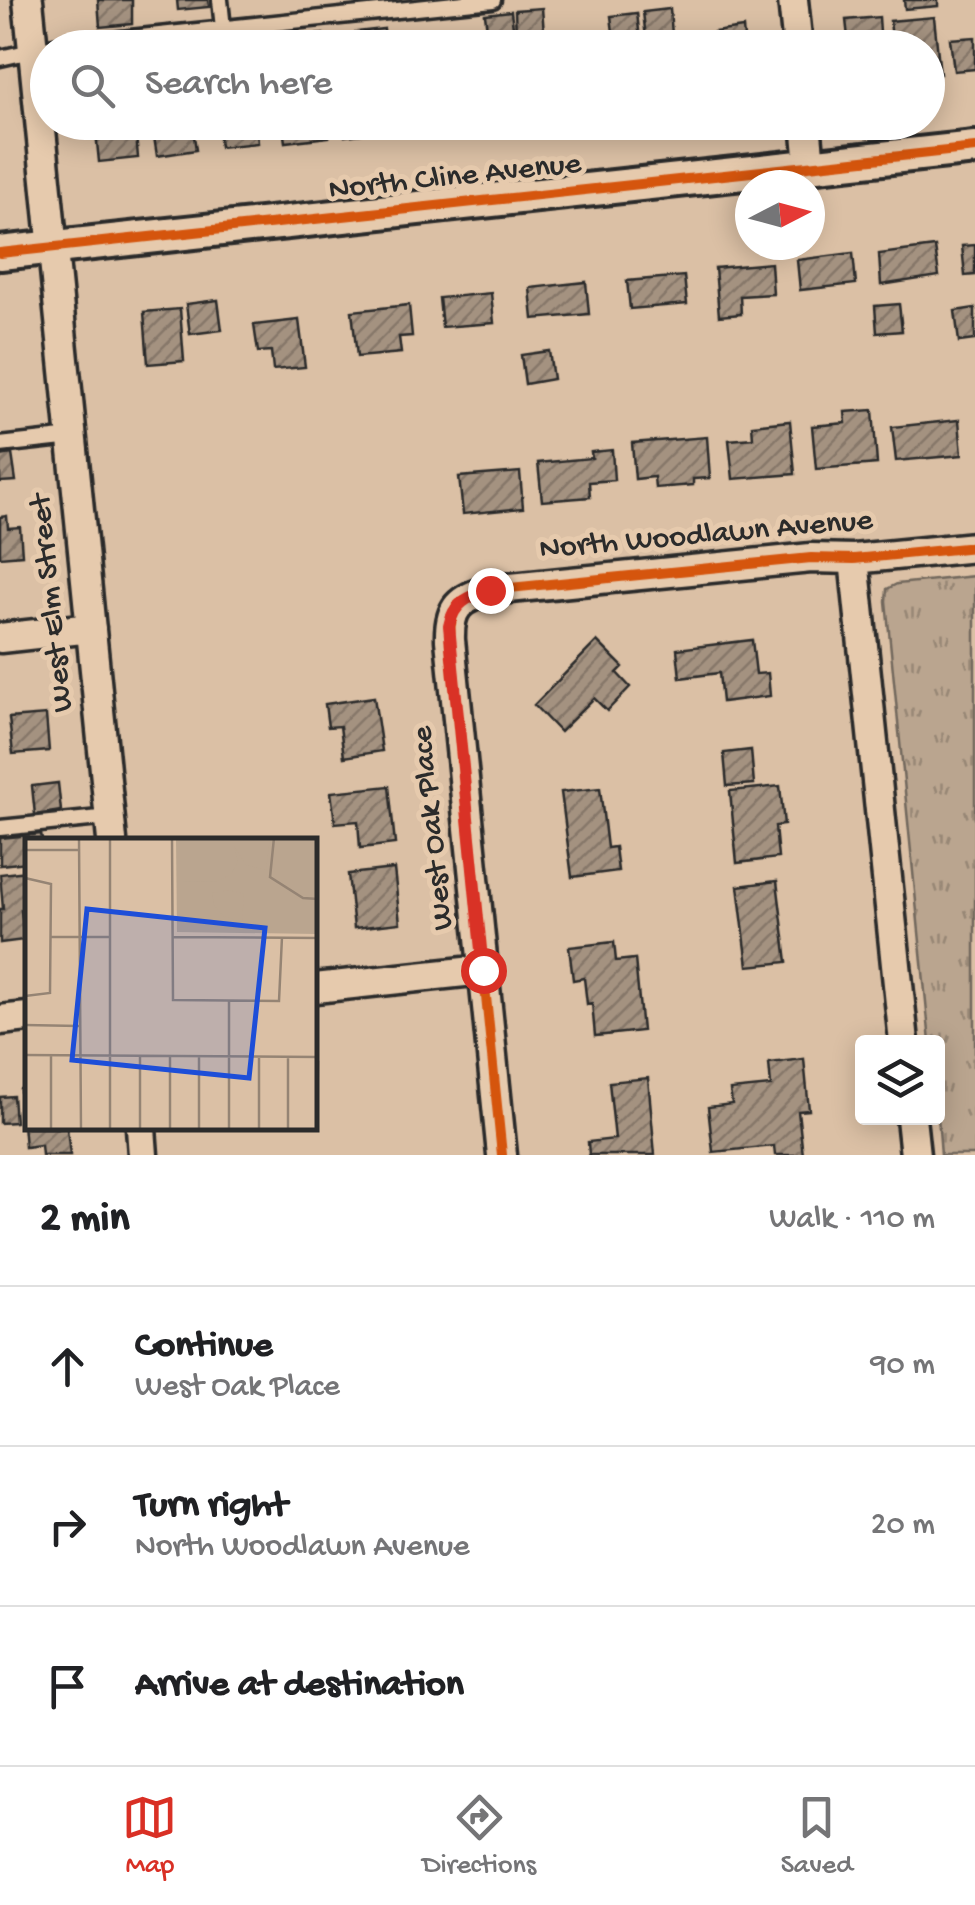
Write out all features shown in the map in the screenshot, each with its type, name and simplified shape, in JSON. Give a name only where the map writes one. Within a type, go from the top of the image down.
[{"type":"street","name":"West Elm Street","points":[[28,0],[31,30]]},
{"type":"street","points":[[793,0],[796,30]]},
{"type":"street","name":"West Elm Street","points":[[42,140],[111,828]]},
{"type":"street","points":[[808,140],[810,166]]},
{"type":"street","name":"North Cline Avenue","points":[[0,252],[975,148]]},
{"type":"street","name":"North Woodlawn Avenue","points":[[451,614],[461,602],[490,590],[811,558],[854,559],[975,547]]},
{"type":"street","points":[[854,559],[903,1035]]},
{"type":"street","name":"West Oak Place","points":[[451,614],[450,640],[502,1155]]},
{"type":"street","points":[[0,638],[91,628]]},
{"type":"street","points":[[318,988],[483,970]]},
{"type":"street","points":[[0,1020],[25,1018]]},
{"type":"street","points":[[913,1125],[915,1155]]},
{"type":"street","points":[[141,1130],[143,1155]]},
{"type":"lane","points":[[220,0],[223,28]]},
{"type":"lane","points":[[206,30],[493,0]]},
{"type":"lane","points":[[0,58],[30,51]]},
{"type":"lane","points":[[0,444],[72,437]]},
{"type":"lane","points":[[0,828],[111,828]]},
{"type":"green space","points":[[975,576],[975,1155],[941,1155],[939,1125],[945,1125],[945,1035],[929,1035],[886,601],[887,589],[897,584]]},
{"type":"building","points":[[98,0],[132,0],[132,24],[100,27]]},
{"type":"building","points":[[177,0],[208,0],[209,7],[178,10]]},
{"type":"building","points":[[904,0],[938,0],[938,6],[905,9]]},
{"type":"building","points":[[542,8],[544,30],[516,30],[515,10]]},
{"type":"building","points":[[670,9],[672,30],[645,30],[643,12]]},
{"type":"building","points":[[511,11],[513,30],[487,30],[485,14]]},
{"type":"building","points":[[637,13],[639,30],[613,30],[611,16]]},
{"type":"building","points":[[879,17],[880,30],[847,30],[846,20]]},
{"type":"building","points":[[934,17],[935,30],[891,30],[890,21]]},
{"type":"building","points":[[975,37],[975,69],[954,71],[950,39]]},
{"type":"building","points":[[97,140],[136,140],[138,158],[99,162]]},
{"type":"building","points":[[154,140],[195,140],[196,150],[157,156]]},
{"type":"building","points":[[219,140],[258,140],[258,143],[220,147]]},
{"type":"building","points":[[975,245],[975,275],[965,276],[962,246]]},
{"type":"building","points":[[935,247],[939,276],[881,285],[879,254]]},
{"type":"building","points":[[853,253],[856,284],[800,290],[797,260],[825,260],[825,256]]},
{"type":"building","points":[[771,263],[773,294],[740,296],[741,314],[719,316],[715,268]]},
{"type":"building","points":[[684,276],[687,304],[630,309],[627,281]]},
{"type":"building","points":[[586,282],[589,314],[533,319],[530,288]]},
{"type":"building","points":[[491,293],[494,323],[442,327],[439,298]]},
{"type":"building","points":[[218,300],[222,330],[190,334],[186,304]]},
{"type":"building","points":[[899,304],[902,331],[877,333],[875,306]]},
{"type":"building","points":[[409,305],[412,336],[399,337],[401,353],[357,357],[352,311]]},
{"type":"building","points":[[975,308],[975,340],[959,342],[955,311]]},
{"type":"building","points":[[180,309],[184,361],[148,364],[144,312]]},
{"type":"building","points":[[299,320],[305,367],[273,370],[271,351],[258,352],[254,325]]},
{"type":"building","points":[[549,351],[553,379],[525,384],[521,355]]},
{"type":"building","points":[[873,410],[877,464],[816,469],[812,426],[846,423],[845,412]]},
{"type":"building","points":[[959,420],[962,455],[896,461],[892,427]]},
{"type":"building","points":[[790,421],[795,474],[733,479],[729,440],[753,438],[752,425]]},
{"type":"building","points":[[707,437],[710,478],[693,479],[693,485],[655,488],[654,477],[635,479],[632,443]]},
{"type":"building","points":[[612,450],[614,480],[589,482],[590,497],[542,501],[538,463],[592,458],[591,452]]},
{"type":"building","points":[[12,454],[16,481],[0,482],[0,456]]},
{"type":"building","points":[[520,472],[523,508],[463,514],[459,477]]},
{"type":"building","points":[[7,516],[8,528],[20,527],[22,555],[0,557],[0,517]]},
{"type":"building","points":[[752,640],[756,674],[768,673],[770,696],[722,702],[719,673],[680,678],[677,649]]},
{"type":"building","points":[[597,641],[623,667],[617,673],[630,687],[607,711],[594,698],[560,732],[534,705]]},
{"type":"building","points":[[374,697],[382,751],[344,757],[340,726],[328,727],[325,704]]},
{"type":"building","points":[[46,715],[49,751],[13,754],[9,718]]},
{"type":"building","points":[[751,750],[754,784],[727,786],[724,753]]},
{"type":"building","points":[[58,783],[61,811],[35,815],[32,786]]},
{"type":"building","points":[[389,786],[395,844],[360,848],[358,821],[335,823],[331,792]]},
{"type":"building","points":[[780,786],[784,825],[775,826],[778,858],[737,863],[730,791]]},
{"type":"building","points":[[600,788],[607,848],[615,847],[618,871],[572,877],[561,792]]},
{"type":"building","points":[[41,834],[42,838],[25,838],[25,862],[0,865],[0,838]]},
{"type":"building","points":[[394,869],[400,923],[354,928],[348,874]]},
{"type":"building","points":[[25,871],[25,909],[21,910],[24,940],[0,943],[0,874]]},
{"type":"building","points":[[777,881],[787,962],[748,966],[738,886]]},
{"type":"building","points":[[614,942],[616,961],[635,959],[642,1031],[595,1036],[592,1003],[587,1004],[584,978],[573,980],[569,947]]},
{"type":"building","points":[[804,1059],[809,1110],[798,1111],[803,1155],[775,1155],[774,1146],[713,1152],[708,1107],[732,1104],[730,1090],[771,1086],[769,1063]]},
{"type":"building","points":[[648,1078],[655,1155],[589,1155],[588,1142],[615,1139],[609,1082]]},
{"type":"building","points":[[25,1088],[25,1130],[67,1130],[70,1155],[42,1155],[41,1145],[25,1147],[20,1089]]},
{"type":"building","points":[[13,1096],[15,1122],[0,1123],[0,1097]]},
{"type":"cycle path","points":[[0,253],[975,148]]},
{"type":"cycle path","points":[[502,1155],[450,640],[451,620],[458,606],[490,590],[811,558],[854,559],[975,547]]},
{"type":"route","points":[[483,970],[449,626],[451,614],[461,602],[490,590]]}]
